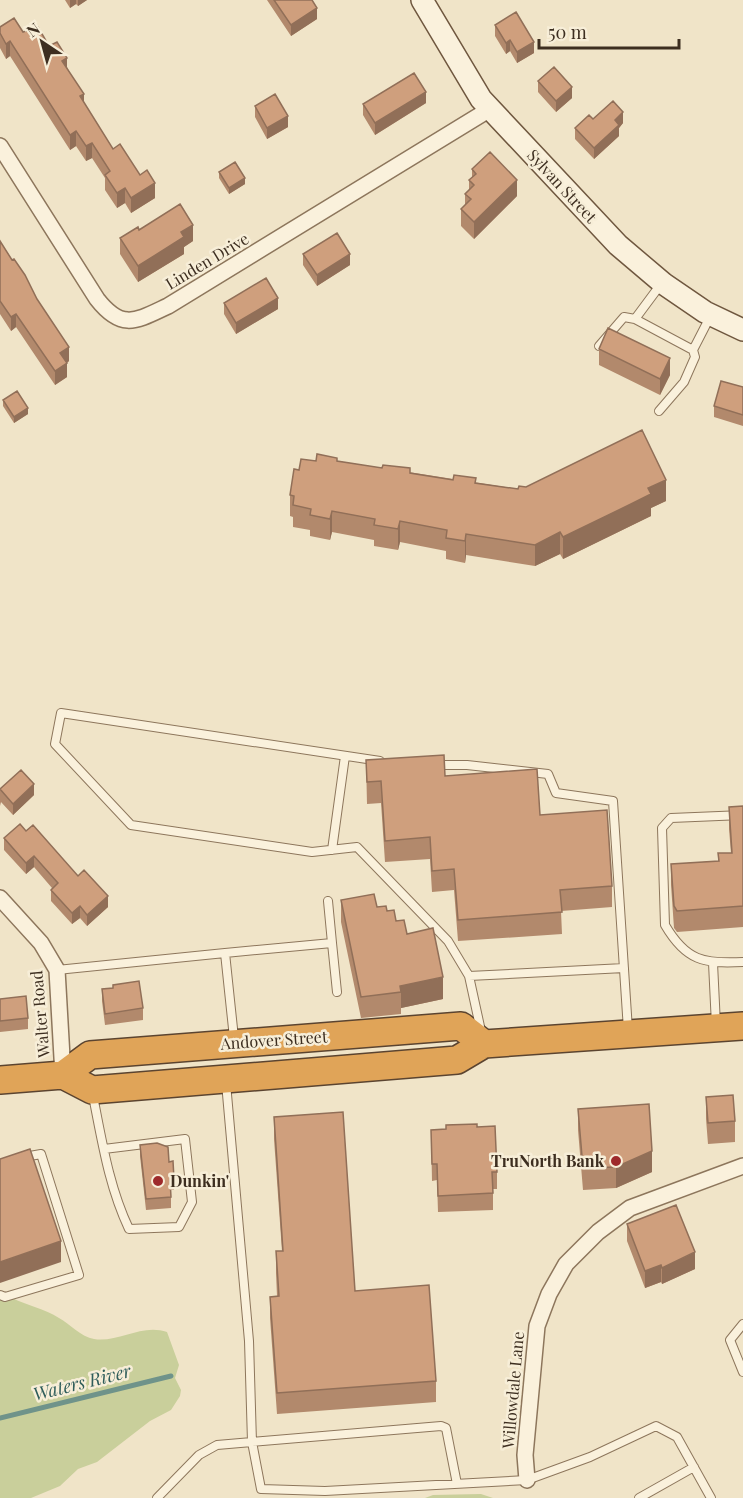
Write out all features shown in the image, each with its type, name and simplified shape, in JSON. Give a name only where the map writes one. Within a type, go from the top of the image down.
[{"type":"highway","name":"Andover Street","points":[[63,1075],[90,1055],[461,1026],[484,1044]]},
{"type":"highway","name":"Andover Street","points":[[92,1090],[457,1060],[484,1044],[743,1026]]},
{"type":"highway","points":[[0,1080],[63,1075],[92,1090]]},
{"type":"main road","name":"Sylvan Street","points":[[422,0],[446,42],[490,109],[618,245],[662,282],[711,315],[743,330]]},
{"type":"street","name":"Linden Drive","points":[[0,146],[97,299],[108,312],[122,320],[137,321],[168,306],[490,109]]},
{"type":"street","name":"Walter Road","points":[[0,898],[41,943],[57,970],[63,1075]]},
{"type":"street","name":"Willowdale Lane","points":[[527,1480],[526,1445],[537,1326],[549,1294],[566,1264],[598,1232],[630,1208],[743,1166]]},
{"type":"lane","points":[[635,319],[662,282]]},
{"type":"lane","points":[[659,411],[684,382],[695,357],[693,350],[711,315]]},
{"type":"lane","points":[[599,346],[624,317],[635,319],[693,350]]},
{"type":"lane","points":[[388,762],[61,713],[55,744],[131,825],[312,852],[357,847],[448,941],[469,976],[484,1044]]},
{"type":"lane","points":[[332,850],[345,756]]},
{"type":"lane","points":[[421,765],[467,765],[548,774],[556,793],[613,801],[628,1034]]},
{"type":"lane","points":[[743,815],[671,818],[662,828],[665,925],[672,937],[694,959],[713,963],[743,962]]},
{"type":"lane","points":[[328,901],[337,992]]},
{"type":"lane","points":[[57,970],[332,943]]},
{"type":"lane","points":[[225,953],[235,1043]]},
{"type":"lane","points":[[713,963],[716,1028]]},
{"type":"lane","points":[[469,976],[624,968]]},
{"type":"lane","points":[[225,1079],[249,1341],[252,1442],[261,1489],[325,1491],[527,1480],[591,1457],[656,1426],[676,1437],[711,1498]]},
{"type":"lane","points":[[92,1090],[104,1149],[116,1201],[129,1229],[179,1227],[192,1202],[185,1139],[104,1149]]},
{"type":"lane","points":[[0,1295],[5,1297],[79,1275],[41,1154],[10,1159]]},
{"type":"lane","points":[[743,1324],[730,1340],[743,1372]]},
{"type":"lane","points":[[157,1498],[199,1455],[217,1445],[441,1426],[446,1428],[457,1484]]},
{"type":"lane","points":[[639,1498],[694,1467]]},
{"type":"green space","points":[[12,1298],[54,1315],[89,1338],[112,1338],[148,1330],[167,1332],[179,1365],[175,1378],[181,1390],[180,1396],[171,1410],[150,1421],[97,1462],[78,1469],[60,1486],[31,1498],[0,1498],[0,1300]]},
{"type":"green space","points":[[481,1494],[493,1498],[425,1498],[433,1495]]},
{"type":"building","points":[[274,0],[312,0],[317,8],[291,25]]},
{"type":"building","points":[[516,12],[534,42],[517,52],[510,40],[506,43],[495,25]]},
{"type":"building","points":[[14,18],[23,32],[38,27],[49,46],[57,42],[67,58],[62,61],[84,94],[80,96],[113,149],[120,144],[140,175],[147,170],[155,183],[131,198],[125,188],[117,193],[105,175],[110,171],[92,143],[86,146],[76,131],[70,135],[10,41],[6,44],[0,33],[0,27]]},
{"type":"building","points":[[554,67],[572,87],[556,101],[538,81]]},
{"type":"building","points":[[414,73],[426,92],[375,123],[363,104]]},
{"type":"building","points":[[275,94],[288,116],[267,128],[255,106]]},
{"type":"building","points":[[613,101],[623,112],[615,120],[619,125],[594,148],[575,128],[589,115],[593,119]]},
{"type":"building","points":[[490,152],[517,180],[474,222],[461,209],[471,199],[465,194],[474,185],[469,180],[476,174],[472,169]]},
{"type":"building","points":[[235,162],[245,178],[229,188],[219,172]]},
{"type":"building","points":[[180,204],[193,225],[181,232],[184,237],[138,266],[120,238],[138,227],[139,230]]},
{"type":"building","points":[[337,233],[350,254],[317,275],[303,254]]},
{"type":"building","points":[[0,241],[25,275],[37,299],[69,347],[60,353],[67,363],[55,371],[16,314],[11,317],[0,301]]},
{"type":"building","points":[[266,278],[278,298],[236,323],[224,303]]},
{"type":"building","points":[[608,328],[670,358],[660,379],[599,349]]},
{"type":"building","points":[[721,381],[743,387],[743,415],[714,406]]},
{"type":"building","points":[[17,391],[28,408],[14,417],[3,400]]},
{"type":"building","points":[[642,430],[666,480],[648,488],[651,494],[631,504],[563,537],[560,532],[535,545],[466,534],[465,541],[446,538],[447,530],[400,521],[398,529],[374,525],[375,519],[332,511],[330,519],[310,515],[311,509],[293,505],[294,496],[290,495],[294,469],[299,470],[301,459],[316,461],[317,454],[337,458],[337,461],[382,468],[383,465],[410,468],[410,473],[453,480],[454,475],[476,478],[475,483],[518,489],[519,486],[526,487]]},
{"type":"building","points":[[444,755],[445,776],[537,769],[540,815],[607,810],[612,886],[560,890],[562,912],[458,920],[454,869],[432,871],[430,837],[385,841],[381,781],[367,782],[366,760]]},
{"type":"building","points":[[21,770],[34,784],[13,804],[0,789]]},
{"type":"building","points":[[743,806],[743,906],[677,911],[674,906],[671,864],[719,861],[718,853],[732,853],[729,807]]},
{"type":"building","points":[[20,824],[26,831],[33,825],[78,876],[84,870],[108,896],[87,915],[80,906],[72,913],[51,890],[58,883],[34,856],[26,863],[4,838]]},
{"type":"building","points":[[374,894],[377,907],[386,906],[387,911],[394,910],[396,921],[404,920],[407,934],[433,928],[443,977],[400,986],[401,992],[361,997],[341,900]]},
{"type":"building","points":[[139,981],[143,1008],[105,1014],[102,989]]},
{"type":"building","points":[[26,996],[28,1018],[0,1021],[0,999]]},
{"type":"building","points":[[733,1095],[735,1121],[708,1123],[706,1097]]},
{"type":"building","points":[[649,1104],[652,1151],[616,1167],[583,1168],[578,1109]]},
{"type":"building","points":[[343,1112],[355,1291],[429,1285],[436,1381],[277,1393],[270,1297],[279,1296],[276,1251],[283,1251],[274,1117]]},
{"type":"building","points":[[477,1124],[477,1127],[495,1126],[497,1172],[492,1172],[493,1193],[438,1196],[437,1164],[432,1164],[431,1130],[446,1129],[446,1125]]},
{"type":"building","name":"Dunkin'","points":[[157,1143],[168,1147],[169,1162],[173,1161],[174,1179],[170,1179],[171,1197],[146,1199],[140,1145]]},
{"type":"building","points":[[30,1149],[61,1241],[0,1262],[0,1159]]},
{"type":"building","points":[[676,1205],[695,1252],[662,1268],[661,1265],[645,1271],[627,1224]]},
{"type":"waterway","name":"Waters River","points":[[0,1418],[171,1376]]},
{"type":"place","name":"TruNorth Bank","points":[[616,1161]]},
{"type":"place","name":"Dunkin'","points":[[158,1181]]}]
